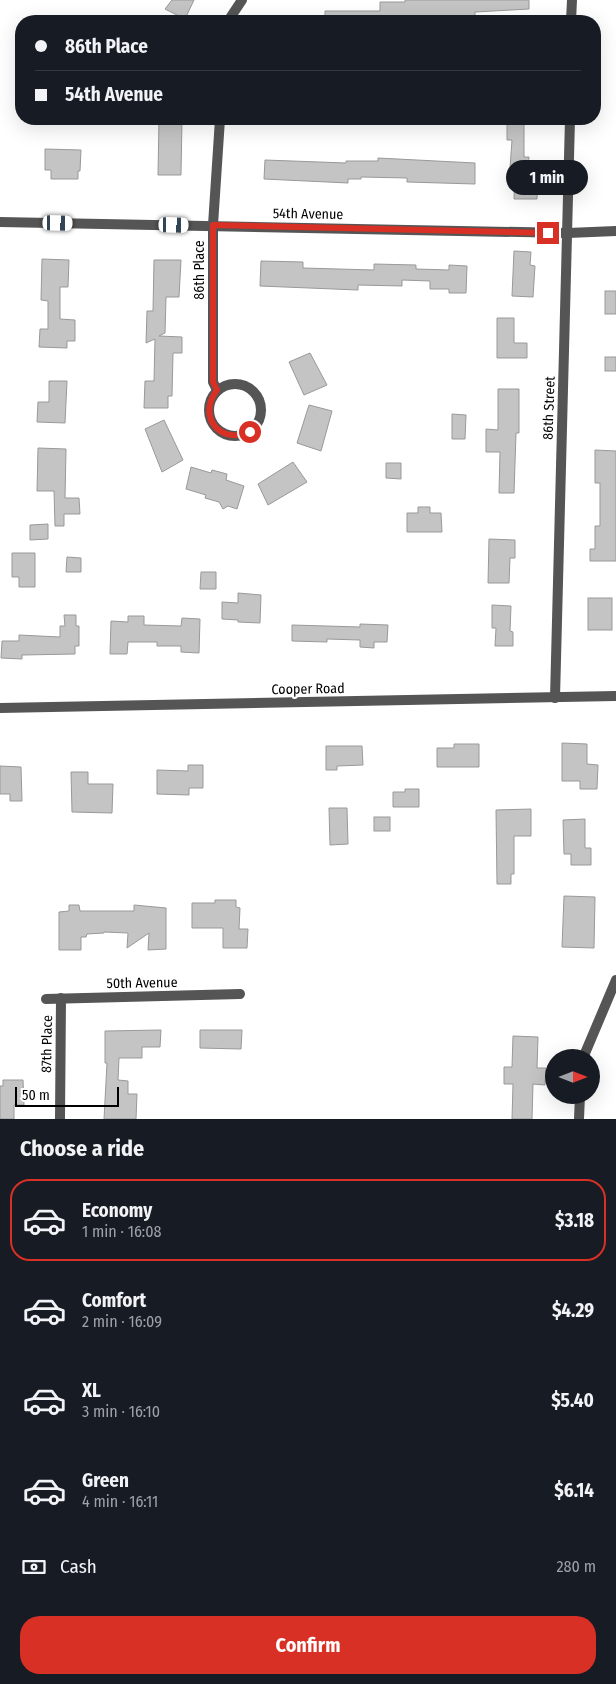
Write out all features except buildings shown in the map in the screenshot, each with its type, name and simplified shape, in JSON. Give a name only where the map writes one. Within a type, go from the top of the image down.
[{"type":"street","points":[[232,15],[242,0]]},
{"type":"street","points":[[571,15],[572,0]]},
{"type":"street","name":"86th Place","points":[[217,390],[213,382],[213,225],[220,125]]},
{"type":"street","name":"86th Street","points":[[555,698],[570,125]]},
{"type":"street","name":"54th Avenue","points":[[0,222],[568,233],[616,231]]},
{"type":"street","name":"86th Place","points":[[233,383],[242,384],[256,394],[262,410],[260,419],[250,432],[242,436],[233,436],[224,434],[217,429],[209,414],[209,405],[217,390],[233,383]]},
{"type":"street","name":"Cooper Road","points":[[0,708],[616,696]]},
{"type":"street","points":[[587,1049],[616,980]]},
{"type":"street","name":"50th Avenue","points":[[46,999],[240,994]]},
{"type":"street","name":"87th Place","points":[[60,1119],[61,998]]},
{"type":"street","points":[[579,1119],[580,1104]]},
{"type":"route","points":[[250,432],[242,436],[224,434],[217,429],[209,414],[209,405],[217,390],[213,382],[213,225],[548,233]]}]
